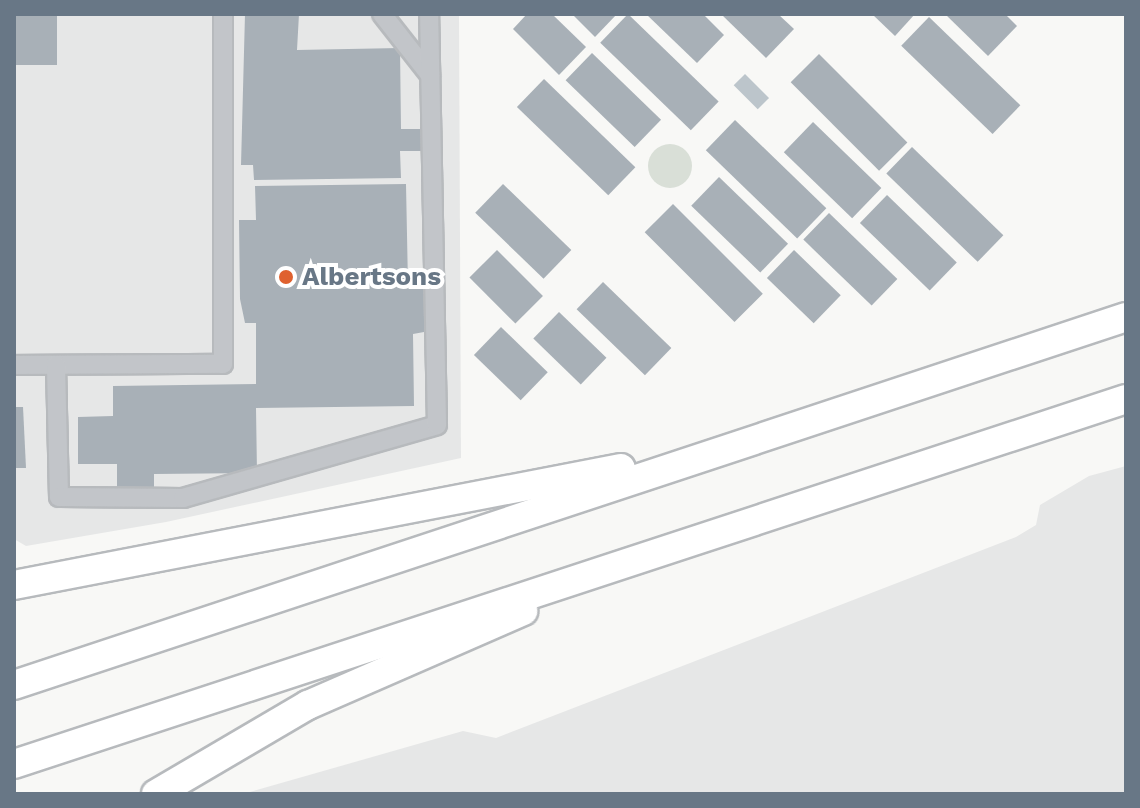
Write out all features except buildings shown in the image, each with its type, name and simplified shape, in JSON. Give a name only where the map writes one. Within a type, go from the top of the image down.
[{"type":"highway","points":[[14,685],[1126,317]]},
{"type":"highway","points":[[14,764],[1126,399]]},
{"type":"highway","points":[[14,585],[755,440]]},
{"type":"highway","points":[[156,794],[308,705],[651,553]]},
{"type":"lane","points":[[14,365],[223,364],[223,14]]},
{"type":"lane","points":[[382,14],[430,75]]},
{"type":"lane","points":[[56,365],[59,497],[183,498],[437,425],[429,14]]},
{"type":"shaded area","points":[[14,14],[459,14],[461,458],[166,522],[26,546],[14,539]]},
{"type":"shaded area","points":[[745,74],[769,98],[758,109],[734,85]]},
{"type":"shaded area","points":[[670,144],[686,150],[692,166],[686,182],[670,188],[654,182],[648,166],[654,150]]},
{"type":"shaded area","points":[[1126,466],[1126,794],[243,794],[463,731],[496,738],[1016,537],[1036,525],[1040,505],[1089,476]]},
{"type":"place","name":"Albertsons","points":[[286,277]]}]
